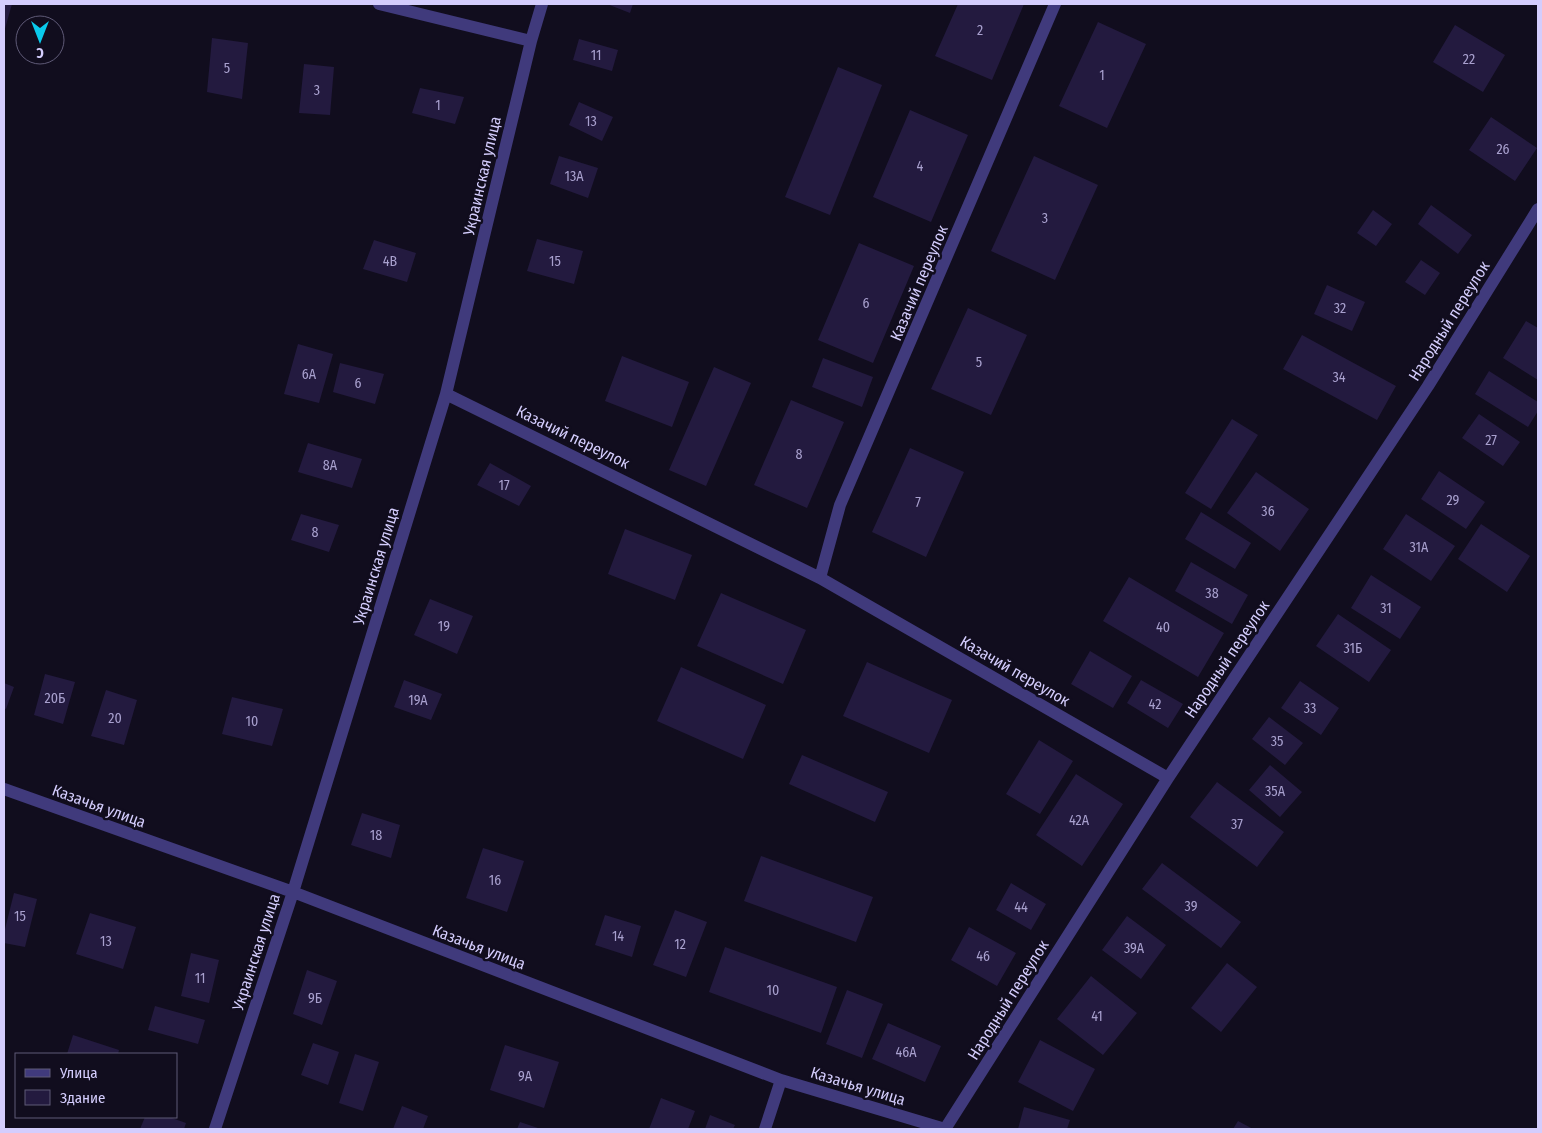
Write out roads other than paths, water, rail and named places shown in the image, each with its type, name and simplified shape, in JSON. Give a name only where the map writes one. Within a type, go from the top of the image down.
[{"type":"street","points":[[379,4],[531,41]]},
{"type":"street","name":"Украинская улица","points":[[215,1129],[293,892],[446,394],[531,41],[542,4]]},
{"type":"street","name":"Казачий переулок","points":[[820,578],[840,505],[1055,4]]},
{"type":"street","name":"Народный переулок","points":[[945,1129],[1168,778],[1428,386],[1538,209]]},
{"type":"street","name":"Казачий переулок","points":[[446,394],[820,578],[1168,778]]},
{"type":"street","name":"Казачья улица","points":[[4,788],[293,892],[781,1080],[945,1129]]},
{"type":"street","points":[[765,1129],[781,1080]]}]
